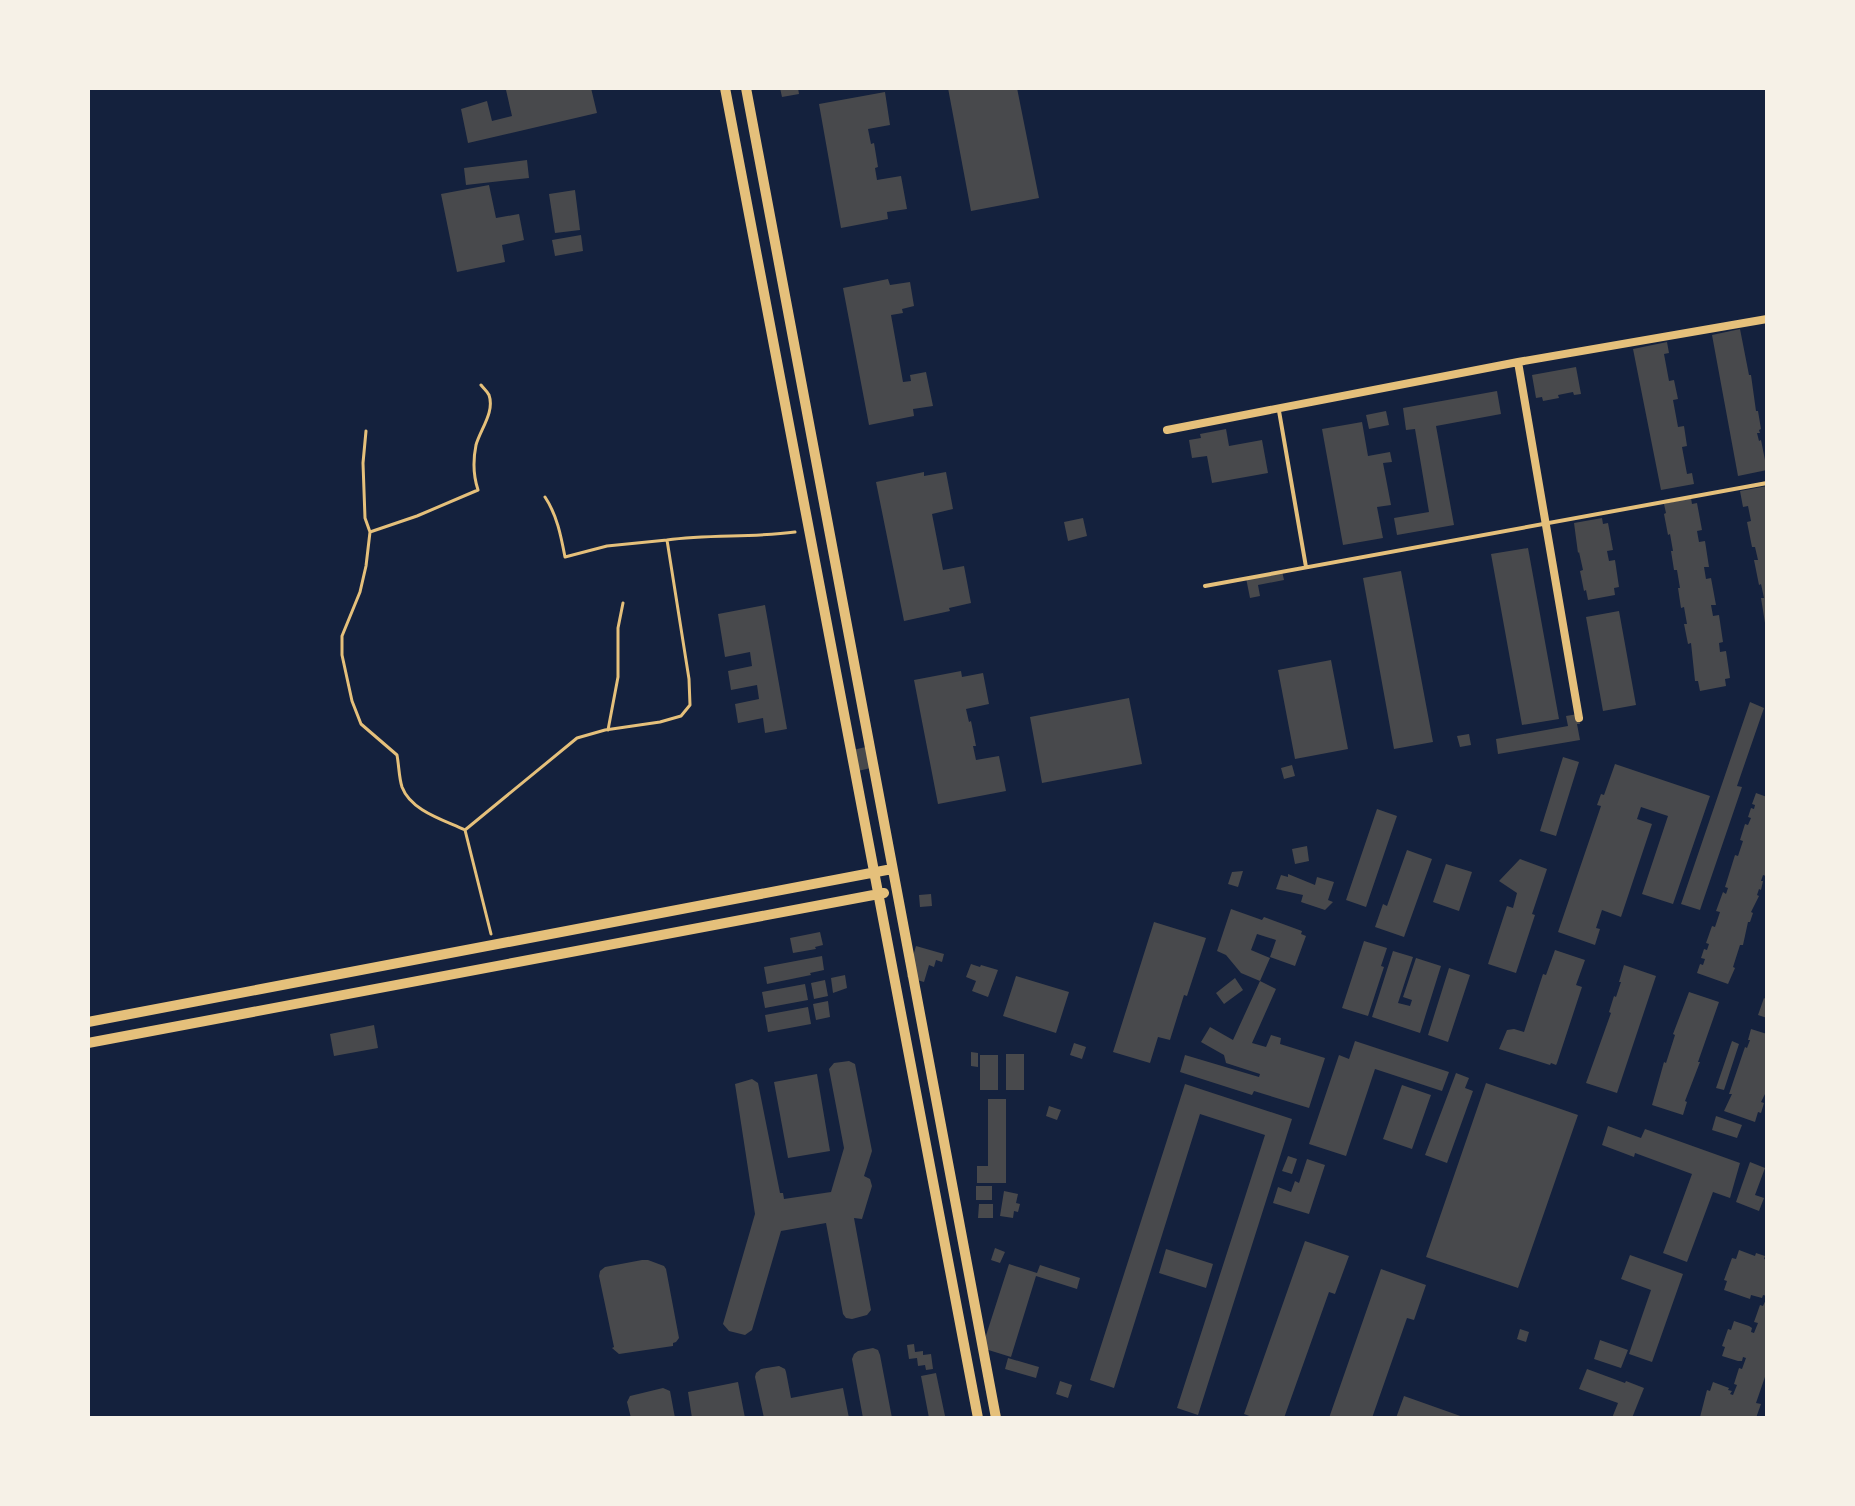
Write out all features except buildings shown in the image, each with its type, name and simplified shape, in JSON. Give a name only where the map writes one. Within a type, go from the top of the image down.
[{"type":"street","points":[[725,88],[978,1418]]},
{"type":"street","points":[[746,88],[996,1418]]},
{"type":"street","points":[[1167,430],[1518,362],[1767,319]]},
{"type":"street","points":[[1518,362],[1579,718]]},
{"type":"street","points":[[88,1022],[892,869]]},
{"type":"street","points":[[88,1043],[896,890]]},
{"type":"lane","points":[[1279,408],[1306,567]]},
{"type":"lane","points":[[1205,586],[1767,483]]},
{"type":"path","points":[[370,532],[478,490],[474,460],[489,410],[489,395],[481,385]]},
{"type":"path","points":[[366,431],[363,463],[365,518],[370,532],[360,592],[342,636],[342,655],[352,701],[361,724],[397,755],[401,786],[408,798],[422,809],[465,830]]},
{"type":"path","points":[[545,497],[559,528],[565,557],[607,546],[810,530]]},
{"type":"path","points":[[465,830],[577,738],[681,716],[690,705],[689,679],[667,540]]},
{"type":"path","points":[[608,730],[618,677],[618,628],[623,603]]},
{"type":"path","points":[[465,830],[493,946]]}]
